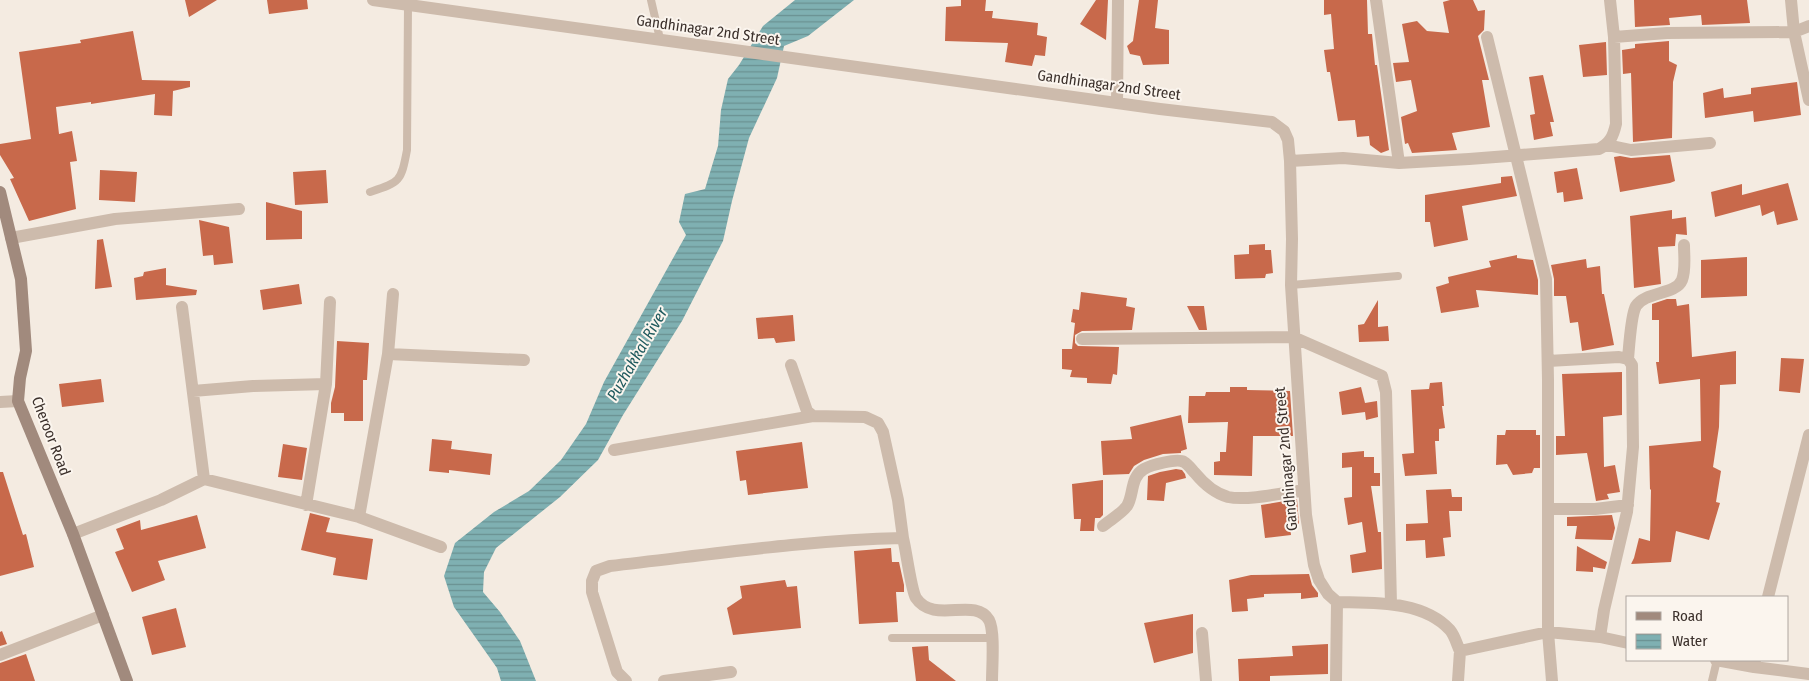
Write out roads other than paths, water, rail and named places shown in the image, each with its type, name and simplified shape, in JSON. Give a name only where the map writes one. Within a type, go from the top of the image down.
[{"type":"main road","name":"Cheroor Road","points":[[0,192],[21,279],[26,351],[20,378],[18,401],[73,534],[128,681]]},
{"type":"street","name":"Gandhinagar 2nd Street","points":[[373,0],[1117,103],[1272,122],[1284,130],[1288,140],[1290,161],[1290,285],[1306,515],[1314,565],[1319,580],[1328,594],[1337,602]]},
{"type":"street","points":[[1117,103],[1118,0]]},
{"type":"street","points":[[1376,0],[1399,163]]},
{"type":"street","points":[[1290,161],[1343,158],[1399,163],[1599,149],[1607,145],[1616,124],[1614,37],[1610,0]]},
{"type":"street","points":[[1791,0],[1794,32],[1809,100]]},
{"type":"street","points":[[1614,37],[1667,34],[1794,32],[1809,26]]},
{"type":"street","points":[[1487,37],[1546,279],[1548,360],[1548,632],[1552,681]]},
{"type":"street","points":[[1607,145],[1631,150],[1710,143]]},
{"type":"street","points":[[11,238],[115,219],[239,209]]},
{"type":"street","points":[[1600,637],[1604,610],[1628,506],[1633,447],[1632,365],[1628,359],[1636,306],[1646,297],[1673,288],[1681,282],[1684,271],[1684,245]]},
{"type":"street","points":[[358,518],[388,354],[393,294]]},
{"type":"street","points":[[306,505],[326,384],[330,302]]},
{"type":"street","points":[[182,306],[204,480]]},
{"type":"street","points":[[1082,339],[1293,337],[1382,376],[1386,392],[1391,604]]},
{"type":"street","points":[[388,354],[524,360]]},
{"type":"street","points":[[1548,360],[1618,357],[1628,359]]},
{"type":"street","points":[[791,365],[807,411],[813,416]]},
{"type":"street","points":[[192,392],[253,386],[326,384]]},
{"type":"street","points":[[0,402],[18,401]]},
{"type":"street","points":[[614,450],[813,416],[824,418],[865,417],[878,423],[883,432],[898,500],[903,538],[915,597],[926,608],[938,610],[976,610],[988,619],[992,630],[992,681]]},
{"type":"street","points":[[1768,596],[1809,435]]},
{"type":"street","points":[[1103,526],[1126,507],[1130,500],[1133,485],[1142,470],[1158,464],[1177,461],[1184,462],[1204,485],[1226,496],[1243,498],[1304,490]]},
{"type":"street","points":[[73,534],[161,500],[204,480],[358,518],[441,547]]},
{"type":"street","points":[[1548,509],[1596,509],[1628,506]]},
{"type":"street","points":[[626,681],[617,672],[592,592],[592,581],[596,571],[610,566],[792,545],[850,539],[903,538]]},
{"type":"street","points":[[1336,681],[1337,602],[1391,604],[1420,611],[1437,619],[1451,631],[1460,651],[1458,681]]},
{"type":"street","points":[[0,655],[103,615]]},
{"type":"street","points":[[1460,651],[1548,632],[1600,637],[1626,643]]},
{"type":"street","points":[[1202,633],[1206,681]]},
{"type":"street","points":[[1729,661],[1755,663],[1809,674]]},
{"type":"street","points":[[664,681],[731,672]]},
{"type":"lane","points":[[651,0],[660,39]]},
{"type":"lane","points":[[370,192],[391,185],[403,174],[406,150],[408,6]]},
{"type":"lane","points":[[1290,285],[1398,276]]},
{"type":"lane","points":[[892,638],[992,638]]},
{"type":"lane","points":[[1712,681],[1716,661]]},
{"type":"water","name":"Puzhakkal River","points":[[795,0],[854,0],[808,36],[784,46],[777,78],[749,138],[723,241],[682,321],[623,415],[598,460],[560,497],[496,548],[484,572],[483,592],[500,612],[520,641],[536,681],[501,681],[497,668],[454,607],[444,576],[455,543],[494,512],[529,491],[561,460],[586,424],[604,382],[686,235],[679,222],[685,194],[705,189],[718,146],[721,110],[728,79],[763,26]]}]
